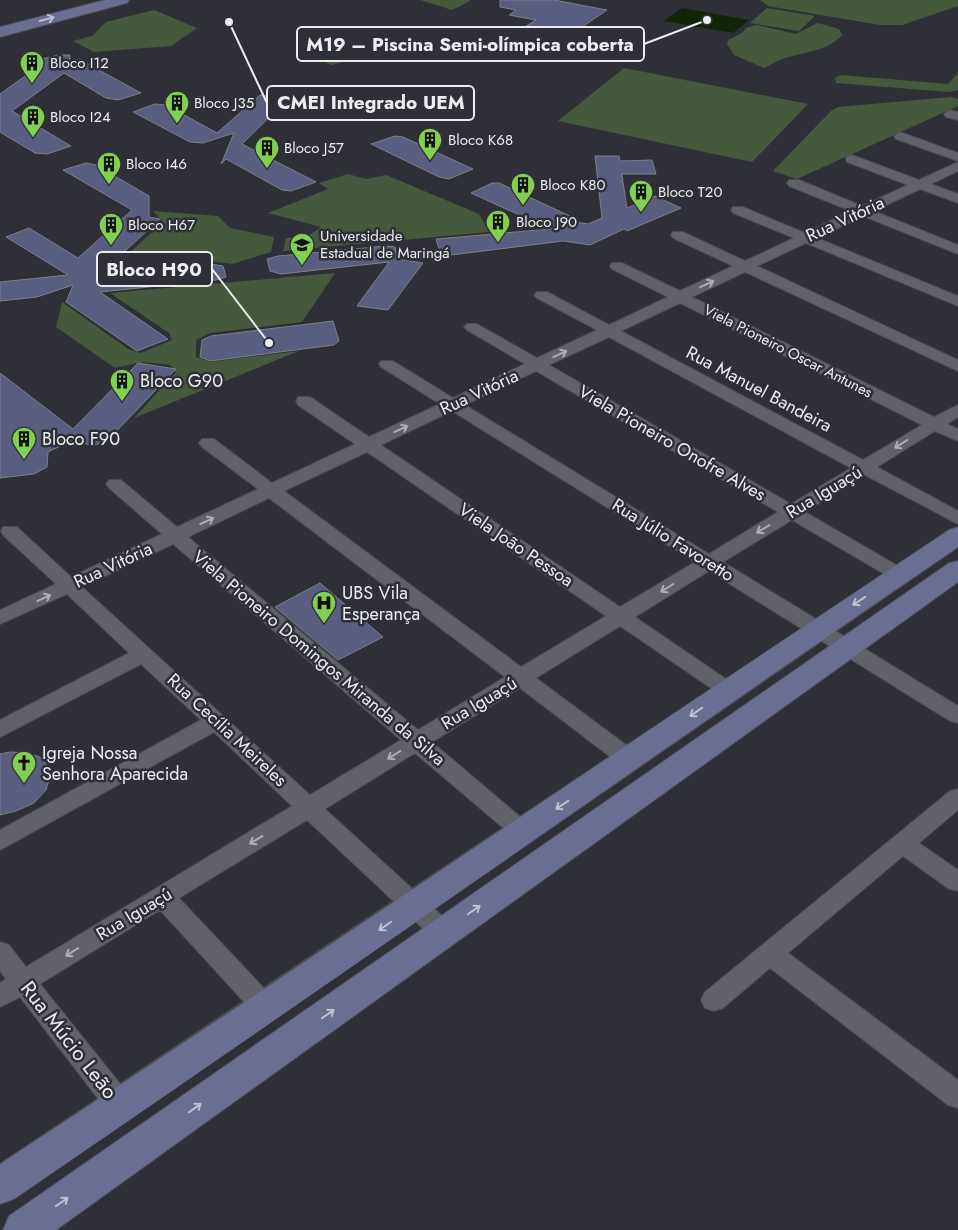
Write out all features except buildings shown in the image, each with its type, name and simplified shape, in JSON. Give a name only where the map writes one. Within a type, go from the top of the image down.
[{"type":"main road","points":[[0,32],[122,0]]},
{"type":"main road","points":[[0,1186],[119,1104],[266,1008],[728,690],[958,535]]},
{"type":"main road","points":[[23,1230],[958,569]]},
{"type":"street","points":[[900,136],[958,157]]},
{"type":"street","points":[[852,159],[958,199]]},
{"type":"street","name":"Rua Vitória","points":[[0,618],[958,166]]},
{"type":"street","points":[[794,183],[958,250]]},
{"type":"street","points":[[738,210],[958,301]]},
{"type":"street","points":[[678,235],[958,366]]},
{"type":"street","name":"Viela Pioneiro Oscar Antunes","points":[[618,266],[958,436]]},
{"type":"street","name":"Rua Manuel Bandeira","points":[[542,295],[958,518]]},
{"type":"street","name":"Viela Pioneiro Onofre Alves","points":[[472,326],[898,574]]},
{"type":"street","name":"Rua Júlio Favoretto","points":[[387,364],[958,716]]},
{"type":"street","name":"Viela João Pessoa","points":[[304,401],[728,690]]},
{"type":"street","name":"Rua Iguaçú","points":[[0,996],[958,410]]},
{"type":"street","points":[[208,443],[629,759]]},
{"type":"street","name":"Viela Pioneiro Domingos Miranda da Silva","points":[[115,484],[523,832]]},
{"type":"street","name":"Rua Cecília Meireles","points":[[10,531],[310,806],[443,932]]},
{"type":"street","points":[[0,729],[144,654]]},
{"type":"street","points":[[0,841],[217,721]]},
{"type":"street","points":[[714,1000],[958,797]]},
{"type":"street","points":[[902,844],[958,882]]},
{"type":"street","points":[[163,897],[266,1008]]},
{"type":"street","name":"Rua Múcio Leão","points":[[0,952],[119,1104]]},
{"type":"street","points":[[770,954],[958,1096]]},
{"type":"shaded area","points":[[420,0],[469,0],[470,1],[452,10]]},
{"type":"shaded area","points":[[760,0],[958,0],[958,6],[902,25],[880,25],[768,6]]},
{"type":"shaded area","points":[[682,8],[749,20],[733,33],[664,21]]},
{"type":"shaded area","points":[[767,8],[815,16],[799,31],[750,23]]},
{"type":"shaded area","points":[[154,10],[197,28],[171,46],[94,52],[73,41],[92,36],[106,22]]},
{"type":"shaded area","points":[[818,23],[839,29],[842,35],[836,41],[822,48],[782,59],[764,68],[734,55],[727,44],[728,40],[742,33],[746,28],[756,25],[796,34]]},
{"type":"shaded area","points":[[346,42],[371,53],[332,65],[307,54]]},
{"type":"shaded area","points":[[624,68],[808,104],[752,162],[558,121]]},
{"type":"shaded area","points":[[958,73],[958,90],[949,92],[836,83],[835,78],[841,75],[948,84]]},
{"type":"shaded area","points":[[951,97],[958,99],[958,106],[797,179],[773,171],[831,111],[838,107]]},
{"type":"shaded area","points":[[348,174],[366,179],[386,175],[479,214],[489,232],[283,251],[286,238],[308,236],[321,227],[268,213],[328,189],[319,183]]},
{"type":"shaded area","points":[[153,211],[218,216],[230,228],[274,237],[271,252],[232,264],[209,261],[113,268],[163,222]]},
{"type":"shaded area","points":[[335,273],[302,322],[210,333],[196,340],[196,357],[210,362],[299,351],[134,418],[176,372],[170,365],[142,362],[115,368],[56,327],[62,302],[128,349],[141,353],[172,340],[169,333],[110,293]]},
{"type":"place","name":"M19 – Piscina Semi-olímpica coberta","points":[[707,20]]},
{"type":"place","name":"CMEI Integrado UEM","points":[[229,22]]},
{"type":"place","name":"Bloco I12","points":[[32,84]]},
{"type":"place","name":"Bloco J35","points":[[177,124]]},
{"type":"place","name":"Bloco I24","points":[[33,138]]},
{"type":"place","name":"Bloco K68","points":[[430,161]]},
{"type":"place","name":"Bloco J57","points":[[267,169]]},
{"type":"place","name":"Bloco I46","points":[[109,185]]},
{"type":"place","name":"Bloco K80","points":[[523,206]]},
{"type":"place","name":"Bloco T20","points":[[641,213]]},
{"type":"place","name":"Bloco J90","points":[[498,243]]},
{"type":"place","name":"Bloco H67","points":[[111,246]]},
{"type":"place","name":"Universidade Estadual de Maringá","points":[[302,266]]},
{"type":"place","name":"Bloco H90","points":[[269,343]]},
{"type":"place","name":"Bloco G90","points":[[122,402]]},
{"type":"place","name":"Bloco F90","points":[[24,460]]},
{"type":"place","name":"UBS Vila Esperança","points":[[324,624]]},
{"type":"place","name":"Igreja Nossa Senhora Aparecida","points":[[24,784]]}]
